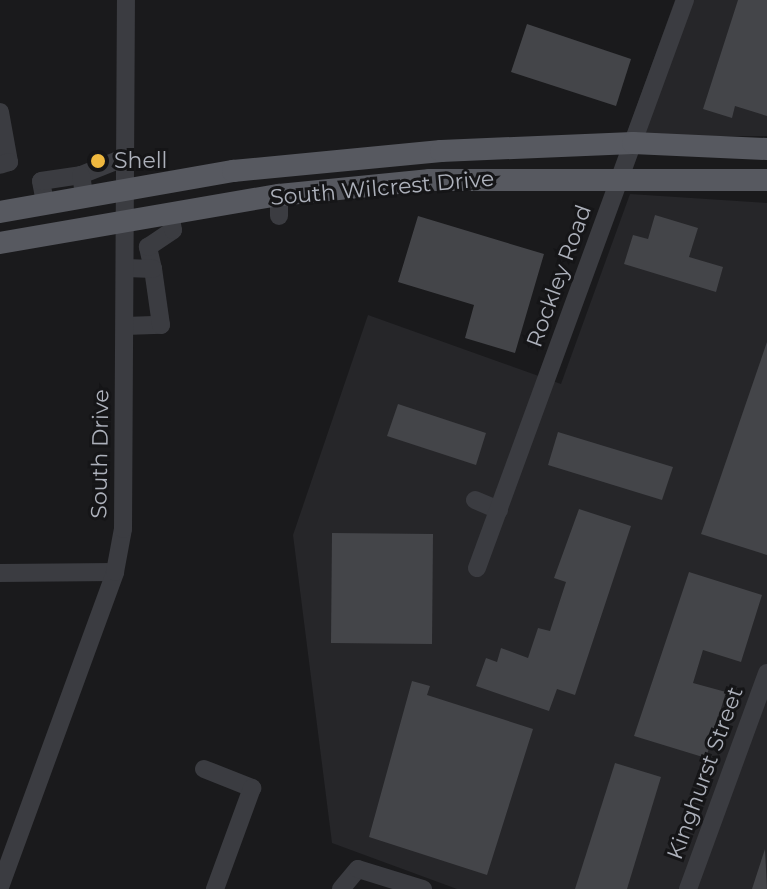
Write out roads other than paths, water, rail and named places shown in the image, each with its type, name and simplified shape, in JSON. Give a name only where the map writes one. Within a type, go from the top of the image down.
[{"type":"main road","name":"South Wilcrest Drive","points":[[0,212],[45,202],[83,185],[127,187],[282,166],[441,151],[633,143],[767,149]]},
{"type":"main road","points":[[430,180],[441,151]]},
{"type":"main road","points":[[279,206],[282,166]]},
{"type":"main road","name":"South Wilcrest Drive","points":[[0,243],[126,219],[279,206],[430,180],[622,175],[767,180]]},
{"type":"street","name":"South Drive","points":[[0,887],[115,572],[125,326],[126,0]]},
{"type":"street","name":"Rockley Road","points":[[477,568],[685,0]]},
{"type":"street","points":[[0,112],[9,162],[0,165]]},
{"type":"street","points":[[83,185],[126,157]]},
{"type":"street","points":[[125,326],[161,325],[148,247],[173,230],[170,213]]},
{"type":"street","points":[[126,268],[153,269]]},
{"type":"street","points":[[475,500],[499,510]]},
{"type":"street","points":[[0,573],[115,572]]},
{"type":"street","name":"Kinghurst Street","points":[[688,889],[767,673]]},
{"type":"street","points":[[204,769],[252,788],[215,889]]},
{"type":"street","points":[[342,885],[358,869],[423,889]]},
{"type":"place","name":"Shell","points":[[98,161]]}]
